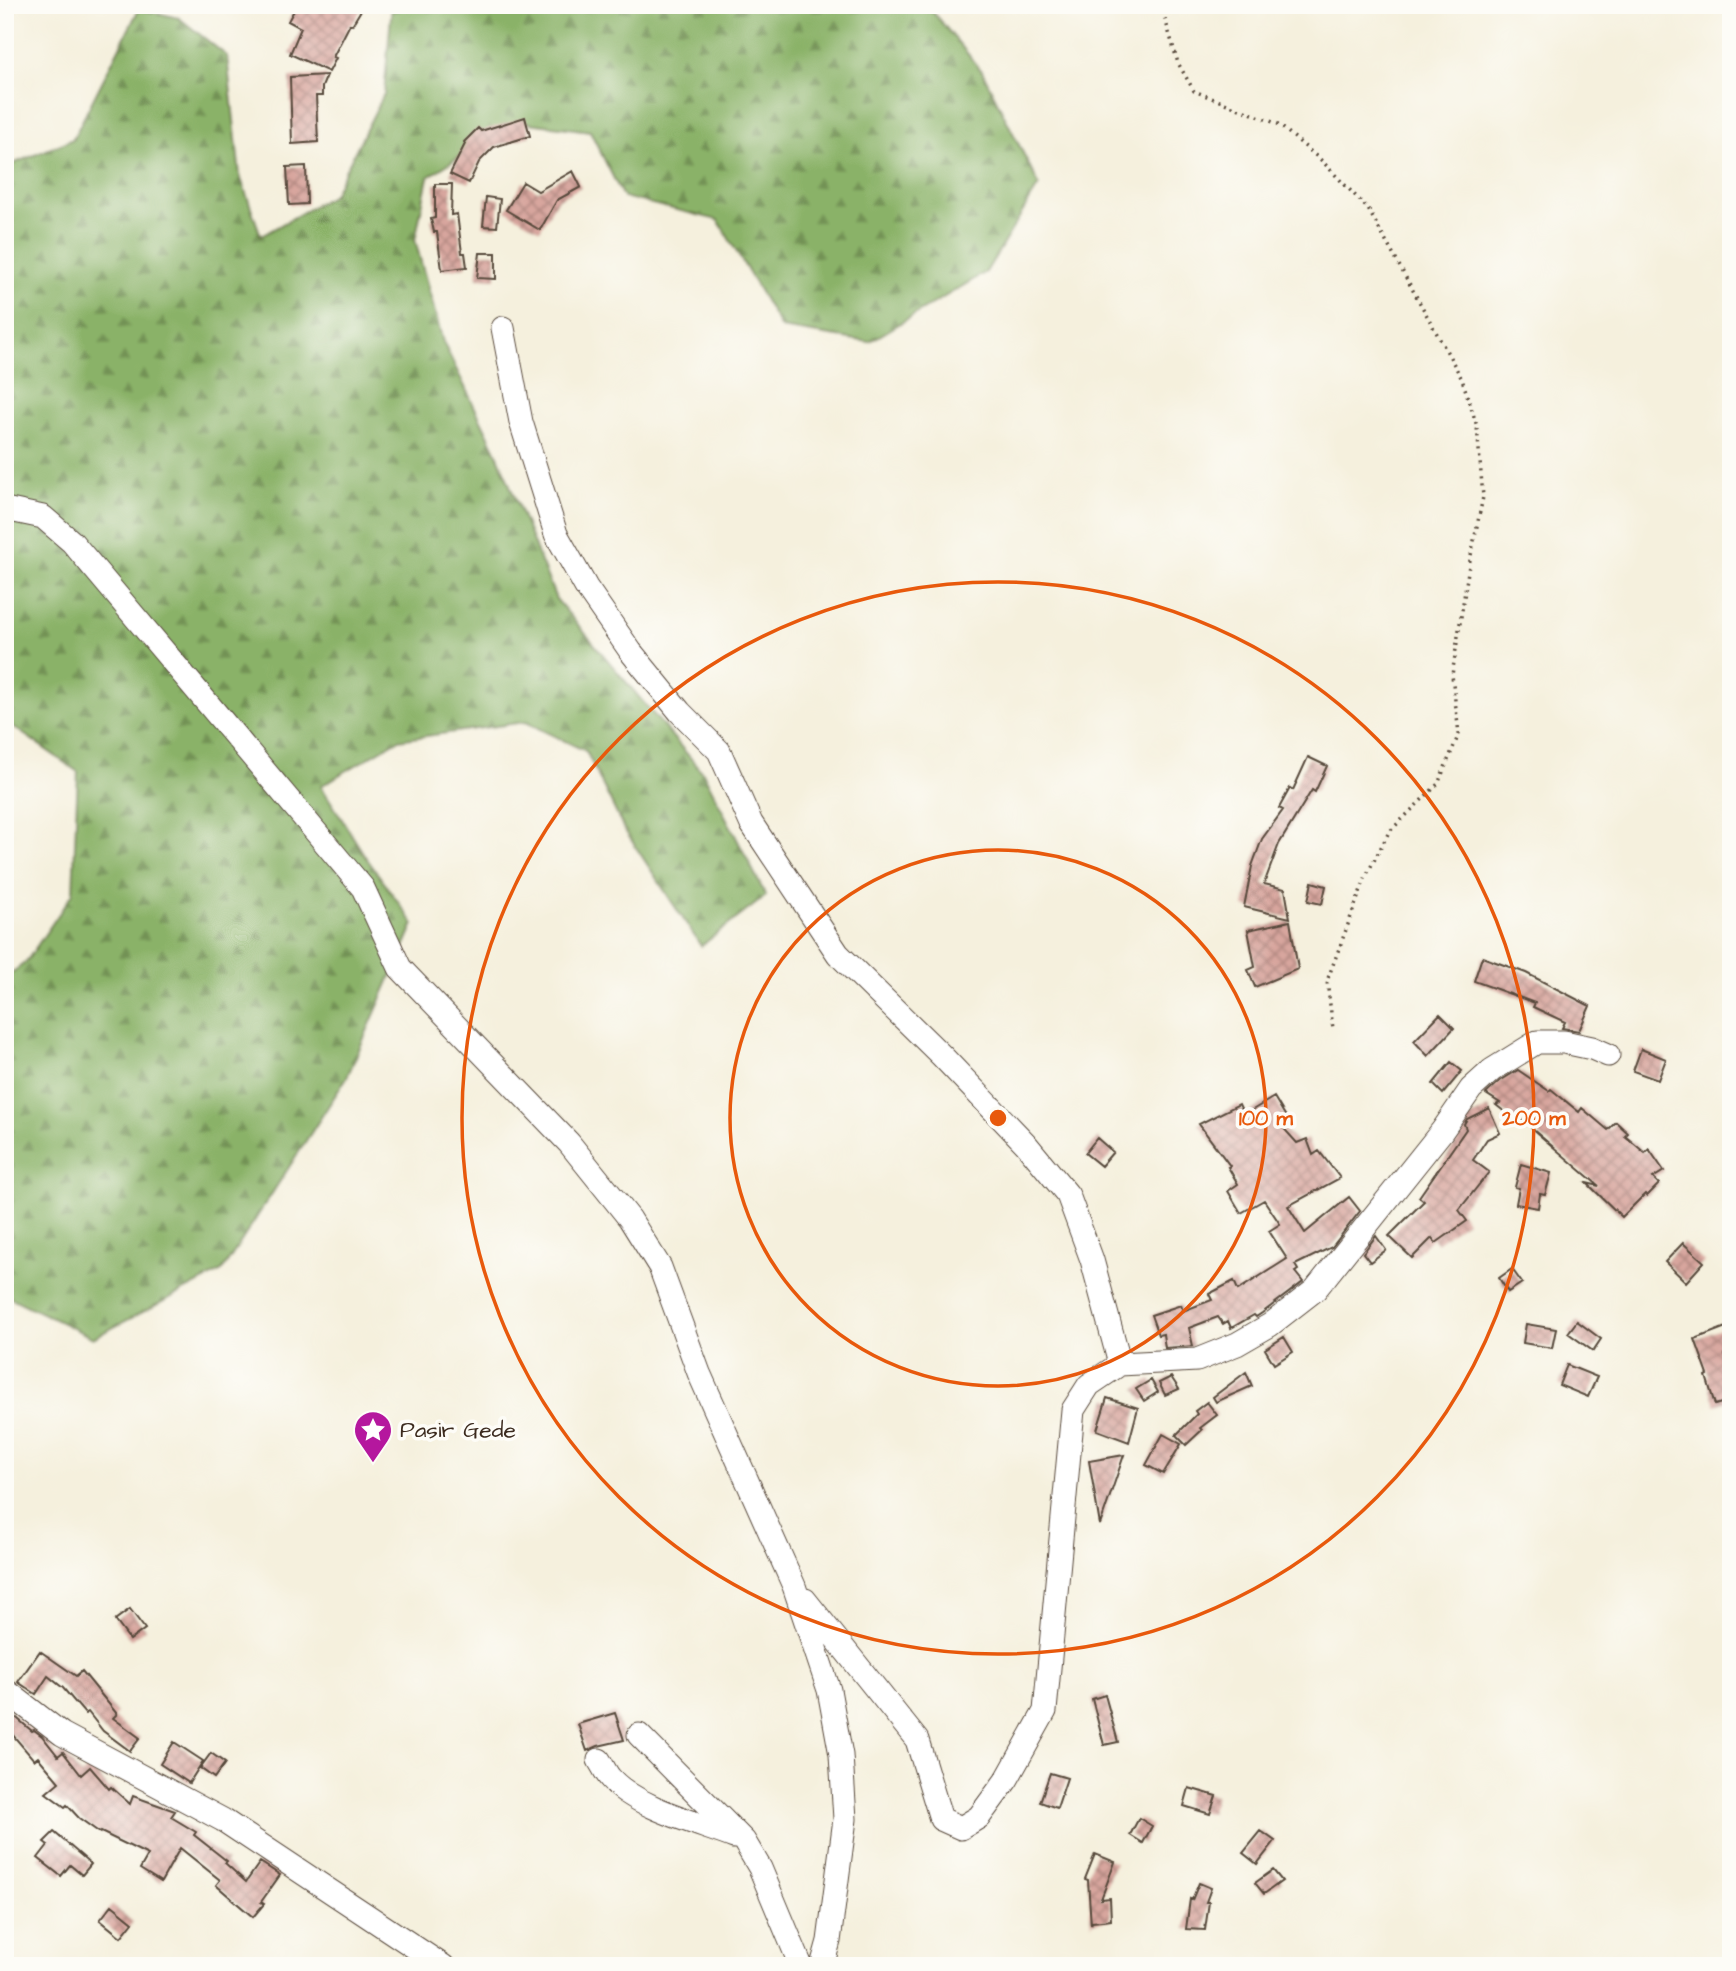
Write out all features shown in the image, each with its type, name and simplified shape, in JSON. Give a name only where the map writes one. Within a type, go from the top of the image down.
[{"type":"street","points":[[503,328],[521,422],[555,534],[586,587],[631,652],[680,712],[719,751],[751,822],[838,954],[1026,1144],[1068,1195],[1092,1260],[1120,1364]]},
{"type":"street","points":[[5,509],[43,517],[72,542],[363,888],[400,968],[569,1143],[630,1219],[660,1267],[699,1373],[794,1586],[829,1690],[841,1755],[845,1819],[822,1966]]},
{"type":"street","points":[[794,1586],[917,1740],[941,1819],[961,1828],[979,1817],[1006,1779],[1045,1711],[1073,1410],[1089,1385],[1120,1364],[1197,1360],[1237,1344],[1270,1325],[1315,1290],[1435,1139],[1471,1089],[1492,1070],[1521,1051],[1536,1042],[1564,1042],[1592,1048],[1608,1055]]},
{"type":"street","points":[[5,1690],[62,1734],[223,1820],[443,1966]]},
{"type":"street","points":[[639,1735],[744,1841],[760,1868],[801,1966]]},
{"type":"street","points":[[599,1760],[610,1779],[631,1796],[693,1824],[744,1841]]},
{"type":"path","points":[[1161,5],[1178,62],[1194,91],[1278,124],[1322,161],[1368,209],[1462,379],[1477,426],[1483,497],[1469,565],[1452,675],[1459,734],[1438,784],[1389,832],[1366,876],[1327,981],[1333,1029]]},
{"type":"green space","points":[[392,5],[927,5],[982,71],[1039,185],[986,272],[869,342],[781,328],[718,220],[623,197],[590,131],[514,121],[428,177],[415,240],[443,342],[496,451],[556,599],[704,774],[766,896],[701,946],[624,829],[586,751],[525,722],[398,740],[321,786],[365,856],[414,924],[347,1077],[222,1271],[93,1338],[5,1295],[5,978],[26,962],[73,893],[78,772],[5,721],[5,163],[13,164],[73,139],[139,9],[179,18],[227,56],[240,176],[261,236],[333,195],[384,94]]},
{"type":"building","points":[[297,5],[353,5],[361,10],[352,25],[350,24],[333,57],[336,58],[329,72],[290,54],[301,28],[288,21]]},
{"type":"building","points":[[327,75],[322,96],[316,96],[318,142],[292,144],[290,77]]},
{"type":"building","points":[[525,117],[530,136],[494,147],[479,162],[469,183],[450,174],[464,142],[478,128],[481,131]]},
{"type":"building","points":[[306,166],[307,204],[289,205],[287,167]]},
{"type":"building","points":[[573,171],[581,187],[557,200],[540,230],[506,210],[523,182],[538,191]]},
{"type":"building","points":[[435,184],[452,184],[451,215],[457,214],[462,253],[465,253],[467,267],[442,270],[437,232],[434,232],[431,219],[435,218]]},
{"type":"building","points":[[486,197],[500,199],[497,227],[483,226]]},
{"type":"building","points":[[480,253],[496,253],[496,279],[477,278]]},
{"type":"building","points":[[1308,757],[1327,766],[1315,792],[1312,790],[1279,844],[1264,884],[1285,889],[1290,918],[1244,907],[1252,866],[1262,839],[1283,810],[1279,808],[1290,788],[1293,790]]},
{"type":"building","points":[[1312,882],[1326,886],[1322,904],[1308,901]]},
{"type":"building","points":[[1290,921],[1298,969],[1255,987],[1248,970],[1255,967],[1248,930]]},
{"type":"building","points":[[1482,957],[1526,973],[1590,1006],[1579,1031],[1562,1028],[1565,1022],[1533,1007],[1535,1003],[1474,981]]},
{"type":"building","points":[[1440,1014],[1454,1028],[1428,1056],[1414,1041]]},
{"type":"building","points":[[1641,1049],[1666,1059],[1658,1080],[1633,1071]]},
{"type":"building","points":[[1451,1062],[1462,1071],[1443,1094],[1433,1084]]},
{"type":"building","points":[[1518,1070],[1549,1091],[1551,1089],[1579,1112],[1582,1108],[1608,1130],[1616,1122],[1628,1133],[1625,1136],[1645,1153],[1649,1149],[1664,1171],[1653,1178],[1659,1184],[1622,1217],[1587,1183],[1599,1186],[1531,1128],[1534,1114],[1526,1125],[1521,1120],[1519,1123],[1496,1105],[1500,1103],[1486,1094]]},
{"type":"building","points":[[1274,1097],[1286,1117],[1278,1122],[1297,1143],[1307,1139],[1313,1155],[1319,1151],[1340,1178],[1288,1206],[1305,1233],[1349,1197],[1360,1211],[1332,1247],[1295,1265],[1298,1270],[1295,1272],[1303,1282],[1262,1313],[1231,1328],[1228,1321],[1223,1324],[1218,1317],[1189,1328],[1193,1346],[1165,1348],[1163,1334],[1158,1335],[1151,1315],[1181,1305],[1183,1311],[1212,1300],[1209,1294],[1234,1281],[1238,1290],[1287,1259],[1269,1231],[1280,1224],[1264,1200],[1241,1213],[1228,1191],[1238,1184],[1228,1167],[1230,1166],[1199,1124],[1239,1104],[1244,1115]]},
{"type":"building","points":[[1489,1108],[1500,1133],[1487,1139],[1473,1160],[1489,1172],[1459,1210],[1467,1221],[1436,1243],[1432,1238],[1412,1258],[1389,1236],[1424,1201],[1419,1197],[1466,1129],[1464,1124],[1467,1119]]},
{"type":"building","points":[[1097,1138],[1113,1152],[1101,1166],[1085,1153]]},
{"type":"building","points":[[1521,1164],[1551,1173],[1545,1195],[1540,1194],[1538,1208],[1516,1204],[1519,1188],[1515,1187]]},
{"type":"building","points":[[1376,1236],[1386,1250],[1370,1262],[1363,1253]]},
{"type":"building","points":[[1683,1243],[1704,1262],[1686,1282],[1665,1262]]},
{"type":"building","points":[[1512,1269],[1522,1283],[1508,1292],[1499,1278]]},
{"type":"building","points":[[1577,1321],[1601,1339],[1593,1351],[1568,1333]]},
{"type":"building","points":[[1526,1324],[1556,1329],[1552,1348],[1523,1343]]},
{"type":"building","points":[[1731,1325],[1731,1353],[1725,1354],[1731,1379],[1731,1400],[1715,1405],[1695,1339]]},
{"type":"building","points":[[1284,1337],[1293,1352],[1274,1364],[1265,1349]]},
{"type":"building","points":[[1567,1365],[1597,1377],[1588,1397],[1559,1385]]},
{"type":"building","points":[[1246,1372],[1252,1386],[1216,1402],[1213,1397]]},
{"type":"building","points":[[1171,1377],[1179,1389],[1165,1395],[1159,1383]]},
{"type":"building","points":[[1151,1380],[1158,1392],[1144,1401],[1136,1389]]},
{"type":"building","points":[[1107,1398],[1138,1408],[1129,1442],[1097,1430]]},
{"type":"building","points":[[1207,1402],[1217,1415],[1200,1428],[1202,1430],[1186,1445],[1176,1435],[1197,1414],[1195,1411]]},
{"type":"building","points":[[1163,1434],[1181,1444],[1163,1474],[1146,1465]]},
{"type":"building","points":[[1124,1455],[1100,1525],[1089,1461]]},
{"type":"building","points":[[130,1609],[145,1629],[130,1640],[115,1620]]},
{"type":"building","points":[[40,1651],[76,1676],[82,1671],[117,1714],[113,1718],[140,1738],[130,1751],[103,1731],[88,1712],[85,1714],[63,1688],[48,1676],[36,1694],[18,1682]]},
{"type":"building","points":[[1105,1695],[1118,1742],[1104,1745],[1092,1699]]},
{"type":"building","points":[[5,1708],[42,1736],[58,1756],[63,1752],[81,1775],[90,1767],[109,1789],[111,1787],[130,1804],[133,1796],[175,1811],[171,1817],[196,1832],[194,1835],[227,1861],[225,1863],[246,1882],[260,1862],[280,1875],[261,1902],[264,1904],[253,1917],[216,1885],[220,1880],[180,1848],[161,1882],[140,1869],[148,1855],[100,1833],[79,1818],[67,1805],[65,1807],[46,1793],[59,1782],[38,1757],[34,1760],[12,1734],[5,1739]]},
{"type":"building","points":[[615,1713],[624,1740],[587,1751],[578,1724]]},
{"type":"building","points":[[174,1742],[203,1761],[189,1783],[160,1764]]},
{"type":"building","points":[[211,1753],[225,1763],[214,1778],[200,1768]]},
{"type":"building","points":[[1050,1773],[1067,1778],[1057,1808],[1040,1802]]},
{"type":"building","points":[[1189,1788],[1216,1796],[1210,1814],[1184,1806]]},
{"type":"building","points":[[1139,1818],[1152,1826],[1143,1843],[1130,1835]]},
{"type":"building","points":[[1261,1831],[1275,1841],[1257,1864],[1243,1853]]},
{"type":"building","points":[[54,1832],[91,1864],[82,1875],[70,1865],[61,1876],[38,1858],[48,1845],[44,1842]]},
{"type":"building","points":[[1095,1854],[1115,1862],[1101,1899],[1110,1898],[1111,1920],[1092,1922],[1091,1925],[1088,1880],[1085,1879]]},
{"type":"building","points":[[1273,1870],[1282,1881],[1264,1894],[1255,1883]]},
{"type":"building","points":[[1199,1883],[1211,1888],[1206,1902],[1209,1902],[1205,1930],[1186,1929],[1190,1899],[1192,1900]]},
{"type":"building","points":[[112,1905],[133,1922],[121,1937],[100,1920]]},
{"type":"place","name":"Pasir Gede","points":[[373,1464]]}]
